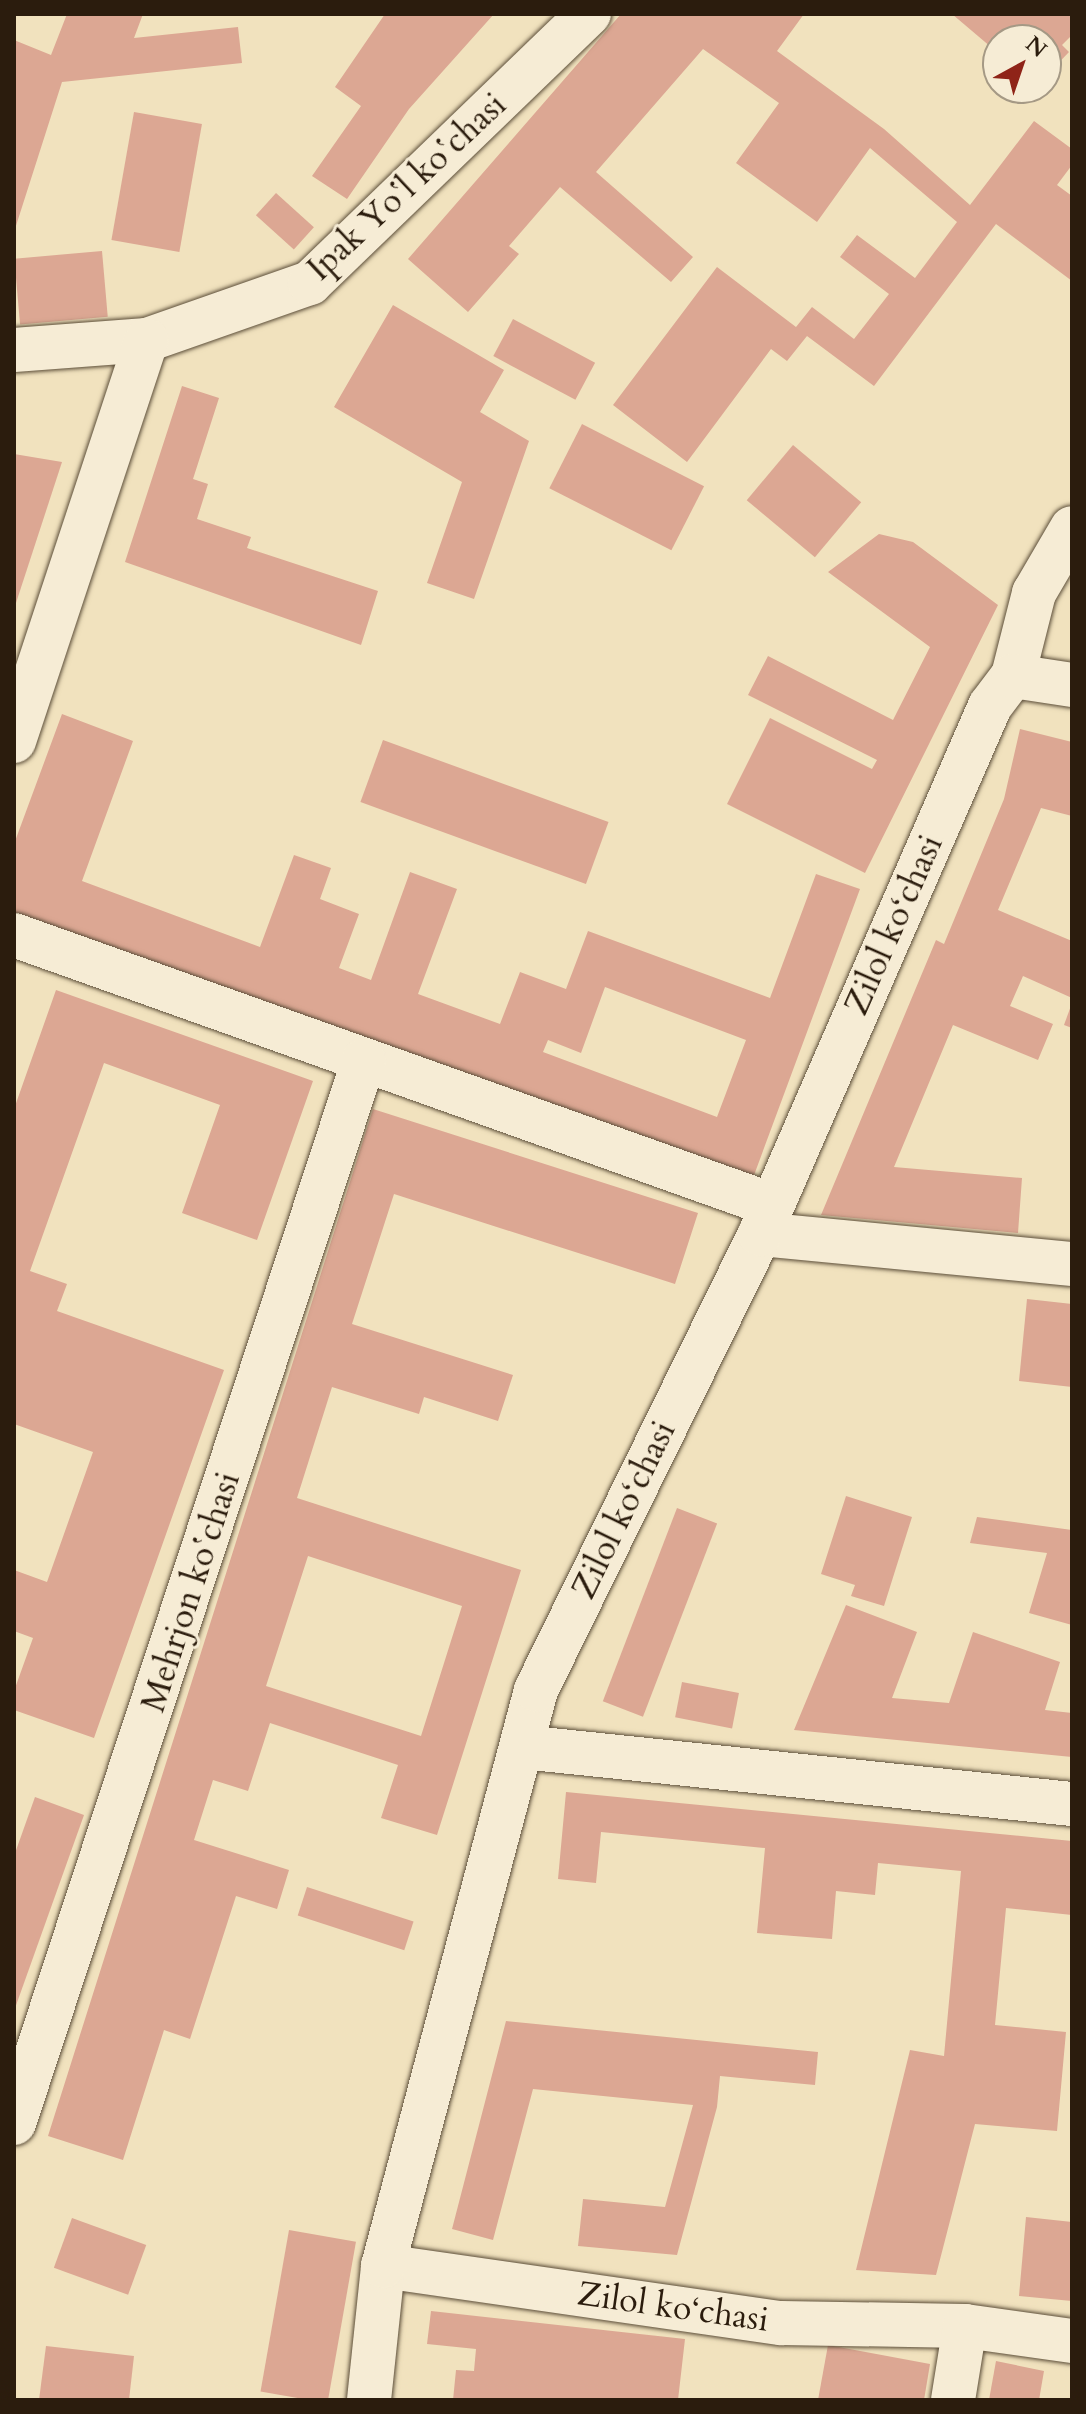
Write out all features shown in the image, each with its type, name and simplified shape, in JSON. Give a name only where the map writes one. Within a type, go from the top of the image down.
[{"type":"street","name":"Ipak Yoʻl koʻchasi","points":[[14,350],[147,340],[310,283],[589,14]]},
{"type":"street","points":[[14,741],[147,340]]},
{"type":"street","points":[[1072,528],[1034,593],[1013,676],[1072,685]]},
{"type":"street","name":"Zilol ko‘chasi","points":[[369,2400],[383,2266],[536,1690],[766,1220],[990,706],[1013,676]]},
{"type":"street","points":[[14,935],[364,1060],[766,1220],[1072,1264]]},
{"type":"street","name":"Mehrjon koʻchasi","points":[[14,2123],[364,1060]]},
{"type":"street","points":[[522,1747],[1072,1804]]},
{"type":"street","name":"Zilol ko‘chasi","points":[[383,2266],[781,2323],[965,2326],[1072,2341]]},
{"type":"street","points":[[953,2400],[965,2326]]},
{"type":"building","points":[[67,14],[143,14],[134,38],[238,27],[242,63],[62,82],[14,232],[14,40],[51,55]]},
{"type":"building","points":[[385,14],[494,14],[409,109],[347,199],[312,176],[361,106],[335,87]]},
{"type":"building","points":[[621,14],[804,14],[777,51],[884,129],[970,205],[1034,121],[1072,149],[1072,165],[1057,185],[1072,196],[1072,281],[996,224],[874,386],[807,336],[787,361],[771,349],[687,462],[613,405],[717,267],[796,327],[812,307],[854,339],[889,294],[840,257],[857,235],[915,278],[957,222],[870,148],[817,222],[736,163],[779,103],[703,49],[596,172],[693,257],[671,282],[560,187],[509,246],[519,254],[468,312],[408,259]]},
{"type":"building","points":[[952,14],[1072,14],[1072,35],[1062,45],[1062,24],[982,24],[982,39]]},
{"type":"building","points":[[1062,45],[1069,52],[1062,59]]},
{"type":"building","points":[[134,112],[202,124],[179,252],[111,240]]},
{"type":"building","points":[[276,193],[314,227],[294,249],[256,215]]},
{"type":"building","points":[[102,251],[108,317],[20,324],[14,259]]},
{"type":"building","points":[[393,305],[504,370],[480,412],[529,441],[474,599],[427,583],[462,482],[334,407]]},
{"type":"building","points":[[513,319],[595,363],[575,400],[493,356]]},
{"type":"building","points":[[182,386],[219,398],[193,479],[208,484],[197,519],[251,537],[247,548],[378,591],[361,645],[125,562]]},
{"type":"building","points":[[582,424],[704,486],[671,550],[549,488]]},
{"type":"building","points":[[793,445],[861,502],[815,557],[747,500]]},
{"type":"building","points":[[14,454],[62,462],[15,606],[14,606]]},
{"type":"building","points":[[879,534],[913,542],[998,605],[865,873],[727,804],[770,718],[872,769],[877,760],[748,695],[768,656],[893,720],[930,647],[828,572]]},
{"type":"building","points":[[62,714],[133,741],[82,881],[260,947],[294,855],[331,868],[320,899],[359,914],[339,968],[371,980],[410,872],[457,889],[418,994],[500,1024],[520,972],[566,989],[588,931],[770,998],[816,874],[860,889],[750,1186],[14,912],[14,844]],"holes":[[[605,987],[746,1040],[717,1117],[543,1052],[548,1040],[581,1053]]]},
{"type":"building","points":[[1020,729],[1072,742],[1072,816],[1041,808],[998,910],[1072,941],[1072,998],[1023,976],[1010,1006],[1053,1024],[1038,1060],[953,1025],[894,1167],[1022,1178],[1018,1233],[821,1215],[936,940],[944,944],[1004,799]]},
{"type":"building","points":[[383,740],[609,822],[586,884],[360,802]]},
{"type":"building","points":[[56,990],[313,1081],[257,1240],[182,1213],[220,1105],[104,1063],[30,1271],[67,1284],[57,1311],[224,1370],[94,1738],[14,1710],[14,1691],[33,1638],[14,1631],[14,1570],[47,1582],[93,1452],[14,1424],[14,1109]]},
{"type":"building","points":[[1072,1003],[1072,1028],[1064,1025]]},
{"type":"building","points":[[373,1109],[698,1213],[675,1284],[394,1194],[352,1324],[513,1375],[498,1421],[424,1397],[419,1414],[332,1387],[297,1498],[521,1570],[437,1835],[381,1818],[398,1765],[270,1723],[248,1791],[213,1780],[194,1840],[289,1870],[277,1909],[236,1896],[190,2039],[164,2030],[123,2160],[48,2136]],"holes":[[[308,1556],[462,1606],[421,1736],[266,1686]]]},
{"type":"building","points":[[1027,1299],[1072,1304],[1072,1387],[1019,1381]]},
{"type":"building","points":[[846,1496],[912,1517],[884,1606],[851,1596],[855,1585],[821,1574]]},
{"type":"building","points":[[677,1508],[717,1523],[643,1717],[603,1701]]},
{"type":"building","points":[[977,1517],[1072,1530],[1072,1625],[1029,1613],[1047,1553],[970,1543]]},
{"type":"building","points":[[846,1605],[917,1632],[892,1698],[949,1703],[973,1632],[1060,1662],[1045,1710],[1072,1713],[1072,1757],[794,1730]]},
{"type":"building","points":[[682,1682],[739,1693],[732,1728],[675,1717]]},
{"type":"building","points":[[566,1792],[1072,1841],[1072,1915],[1006,1908],[995,2025],[1066,2032],[1057,2131],[975,2124],[936,2275],[856,2270],[910,2050],[944,2056],[961,1871],[878,1863],[875,1895],[836,1891],[832,1939],[757,1933],[765,1848],[601,1832],[596,1883],[558,1879]]},
{"type":"building","points":[[35,1797],[84,1815],[14,2011],[14,1856]]},
{"type":"building","points":[[307,1887],[414,1922],[404,1950],[298,1916]]},
{"type":"building","points":[[506,2021],[818,2052],[815,2085],[720,2076],[717,2107],[677,2255],[578,2246],[583,2199],[665,2207],[693,2105],[533,2089],[493,2240],[452,2229]]},
{"type":"building","points":[[1026,2217],[1072,2222],[1072,2301],[1019,2296]]},
{"type":"building","points":[[72,2218],[146,2245],[128,2295],[54,2268]]},
{"type":"building","points":[[289,2230],[356,2242],[328,2400],[309,2400],[261,2392]]},
{"type":"building","points":[[431,2311],[685,2339],[678,2400],[453,2400],[456,2370],[474,2371],[476,2349],[427,2344]]},
{"type":"building","points":[[828,2345],[930,2364],[924,2400],[818,2400]]},
{"type":"building","points":[[46,2346],[134,2356],[129,2400],[39,2400]]},
{"type":"building","points":[[996,2361],[1044,2371],[1039,2400],[989,2400]]}]
